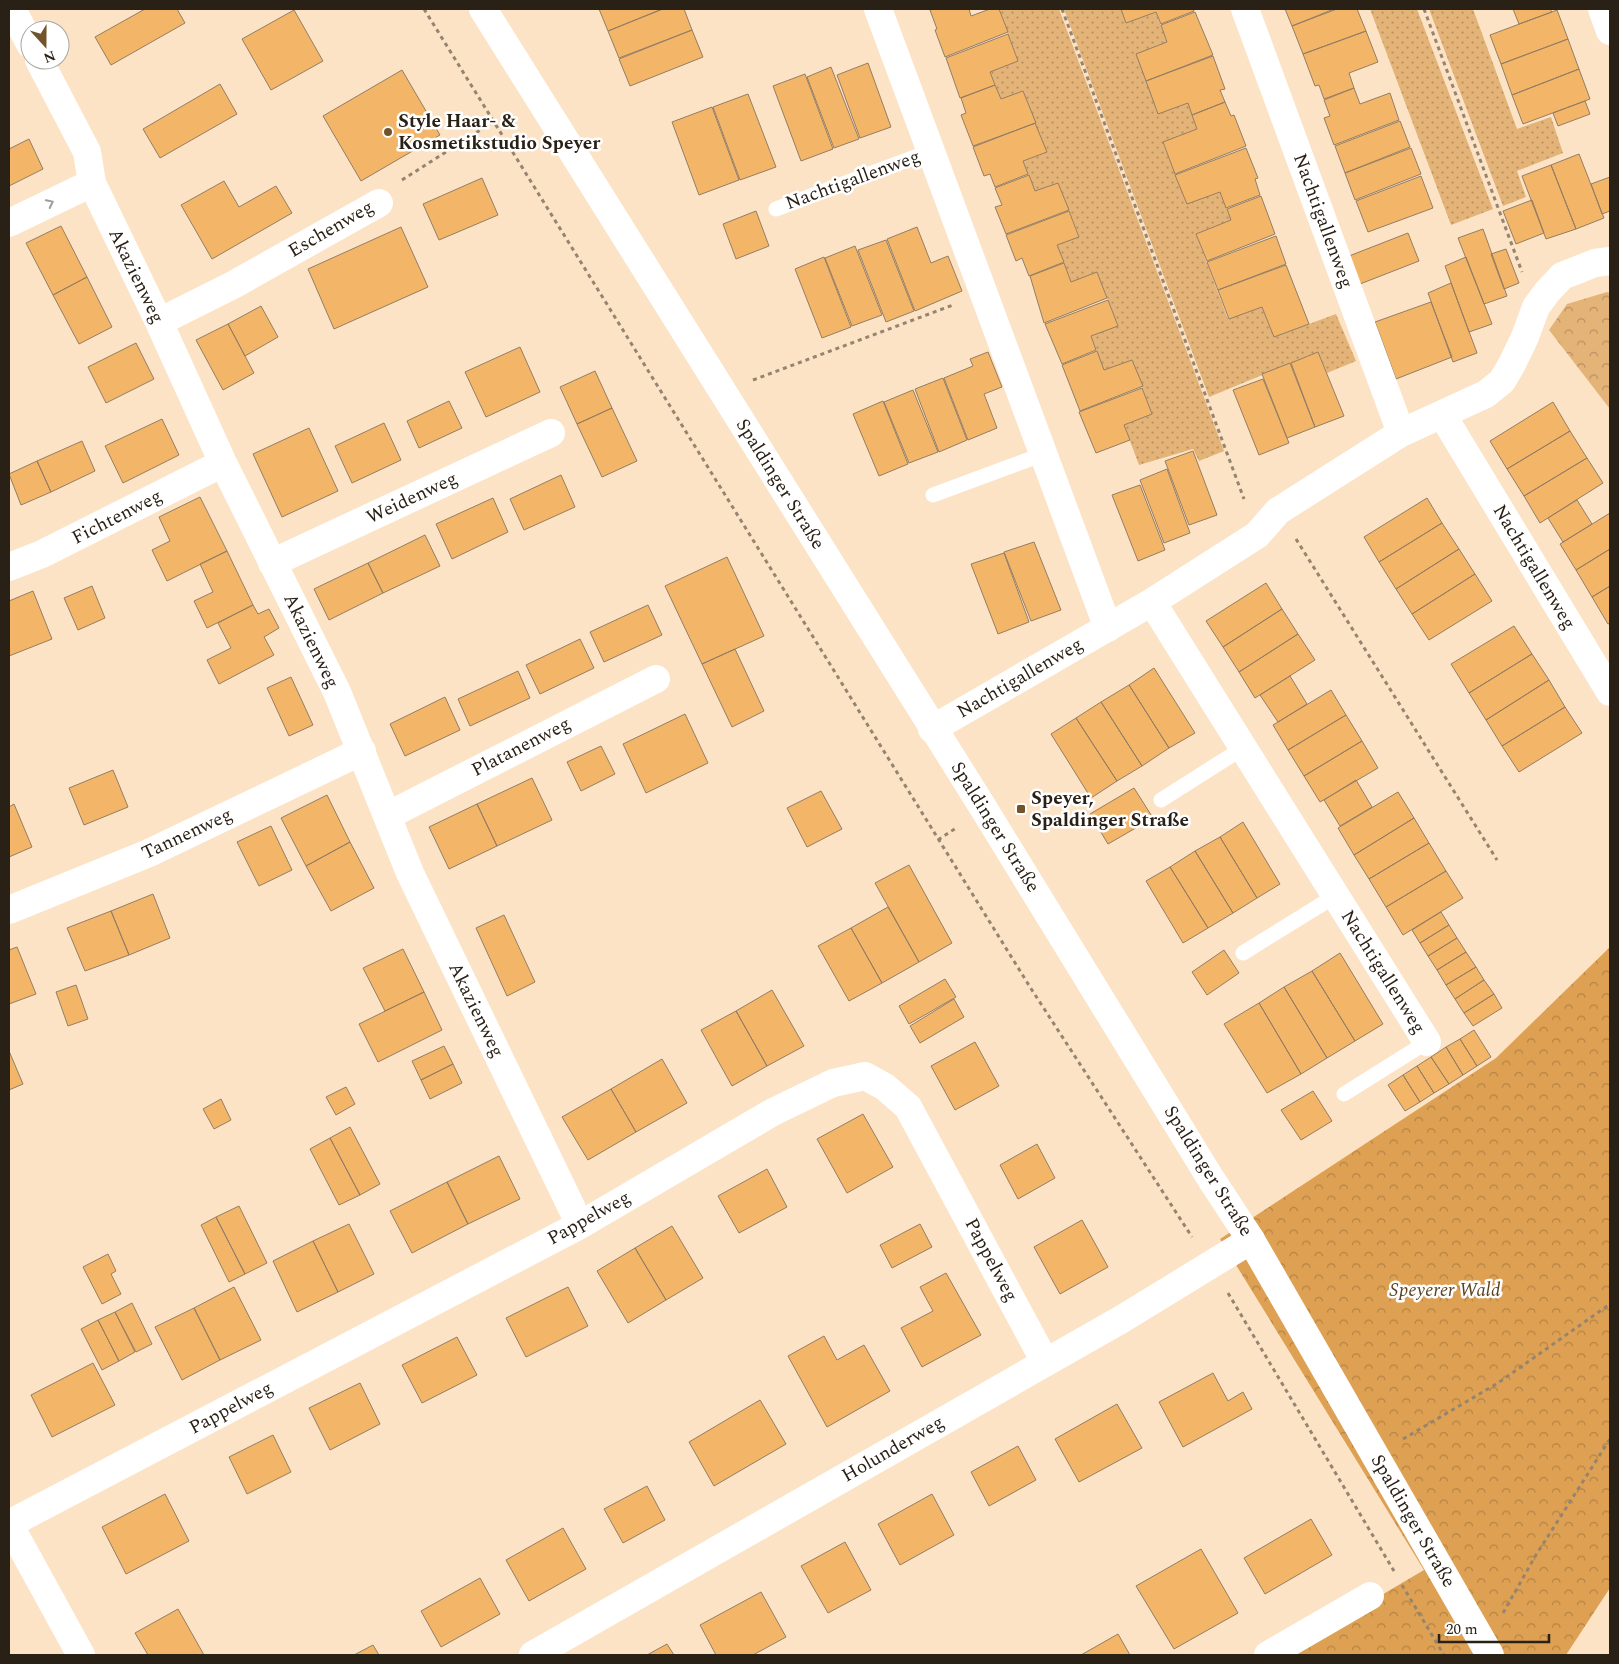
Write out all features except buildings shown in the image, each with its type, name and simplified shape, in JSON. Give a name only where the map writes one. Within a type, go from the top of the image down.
[{"type":"street","points":[[12,9],[20,25]]},
{"type":"street","name":"Spaldinger Straße","points":[[483,9],[1211,1179],[1251,1240],[1487,1650]]},
{"type":"street","name":"Nachtigallenweg","points":[[878,9],[1108,628]]},
{"type":"street","name":"Nachtigallenweg","points":[[1245,9],[1401,433]]},
{"type":"street","points":[[1602,9],[1610,31]]},
{"type":"street","name":"Akazienweg","points":[[44,70],[87,152],[92,183],[159,322],[223,463],[337,692],[410,873],[580,1225]]},
{"type":"street","points":[[9,223],[92,183]]},
{"type":"street","name":"Eschenweg","points":[[159,322],[233,285],[379,203]]},
{"type":"street","points":[[1536,307],[1562,276],[1595,263],[1610,261]]},
{"type":"street","name":"Nachtigallenweg","points":[[932,728],[1152,602],[1257,535],[1278,511],[1401,433],[1443,416],[1486,394],[1502,380],[1525,338],[1536,307]]},
{"type":"street","name":"Nachtigallenweg","points":[[1443,416],[1610,692]]},
{"type":"street","name":"Weidenweg","points":[[272,563],[551,433]]},
{"type":"street","name":"Fichtenweg","points":[[9,567],[42,554],[223,463]]},
{"type":"street","name":"Nachtigallenweg","points":[[1152,602],[1427,1042]]},
{"type":"street","name":"Platanenweg","points":[[387,816],[656,679]]},
{"type":"street","name":"Tannenweg","points":[[9,910],[149,853],[362,751]]},
{"type":"street","name":"Pappelweg","points":[[9,1524],[580,1225],[772,1112],[832,1083],[865,1076],[885,1087],[908,1107],[1044,1362]]},
{"type":"street","name":"Holunderweg","points":[[533,1655],[1122,1319],[1251,1240]]},
{"type":"street","points":[[9,1524],[81,1655]]},
{"type":"street","points":[[1268,1655],[1370,1596]]},
{"type":"lane","name":"Nachtigallenweg","points":[[776,209],[931,151]]},
{"type":"lane","points":[[933,496],[1044,454]]},
{"type":"lane","points":[[1161,800],[1243,748]]},
{"type":"lane","name":"Nachtigallenweg","points":[[1242,953],[1335,896]]},
{"type":"lane","name":"Nachtigallenweg","points":[[1344,1094],[1427,1042]]},
{"type":"path","points":[[424,9],[938,840],[1030,987],[1210,1265],[1444,1655]]},
{"type":"path","points":[[1062,9],[1257,535]]},
{"type":"path","points":[[1424,9],[1536,307]]},
{"type":"path","name":"Eschenweg","points":[[379,203],[392,187],[493,122]]},
{"type":"path","points":[[750,381],[984,294]]},
{"type":"path","points":[[1278,511],[1497,860]]},
{"type":"path","points":[[1375,1455],[1498,1383],[1610,1304]]},
{"type":"path","points":[[1487,1650],[1536,1556],[1610,1439]]},
{"type":"green space","points":[[999,9],[1059,9],[1224,451],[1199,461],[1193,449],[1139,465],[1124,425],[1152,414],[1132,360],[1104,370],[1091,336],[1118,325],[1097,272],[1071,282],[1057,245],[1079,236],[1058,183],[1035,191],[1023,161],[1046,152],[1023,91],[1001,99],[990,72],[1018,60]]},
{"type":"green space","points":[[1064,9],[1121,9],[1126,23],[1156,12],[1167,42],[1137,54],[1158,113],[1188,103],[1197,129],[1163,143],[1187,204],[1220,192],[1231,220],[1196,234],[1228,319],[1262,307],[1274,337],[1336,314],[1356,361],[1327,373],[1318,352],[1209,397]]},
{"type":"green space","points":[[1370,9],[1417,9],[1493,209],[1451,225]]},
{"type":"green space","points":[[1429,9],[1473,9],[1517,129],[1551,117],[1563,153],[1517,171],[1526,197],[1503,206]]},
{"type":"green space","points":[[1607,292],[1610,293],[1610,409],[1549,330],[1567,304]]},
{"type":"green space","name":"Speyerer Wald","points":[[1610,947],[1610,1588],[1566,1655],[1280,1655],[1424,1570],[1220,1239],[1496,1058]]},
{"type":"place","name":"Style Haar- & Kosmetikstudio Speyer","points":[[388,132]]},
{"type":"place","name":"Speyer, Spaldinger Straße","points":[[1021,809]]}]
